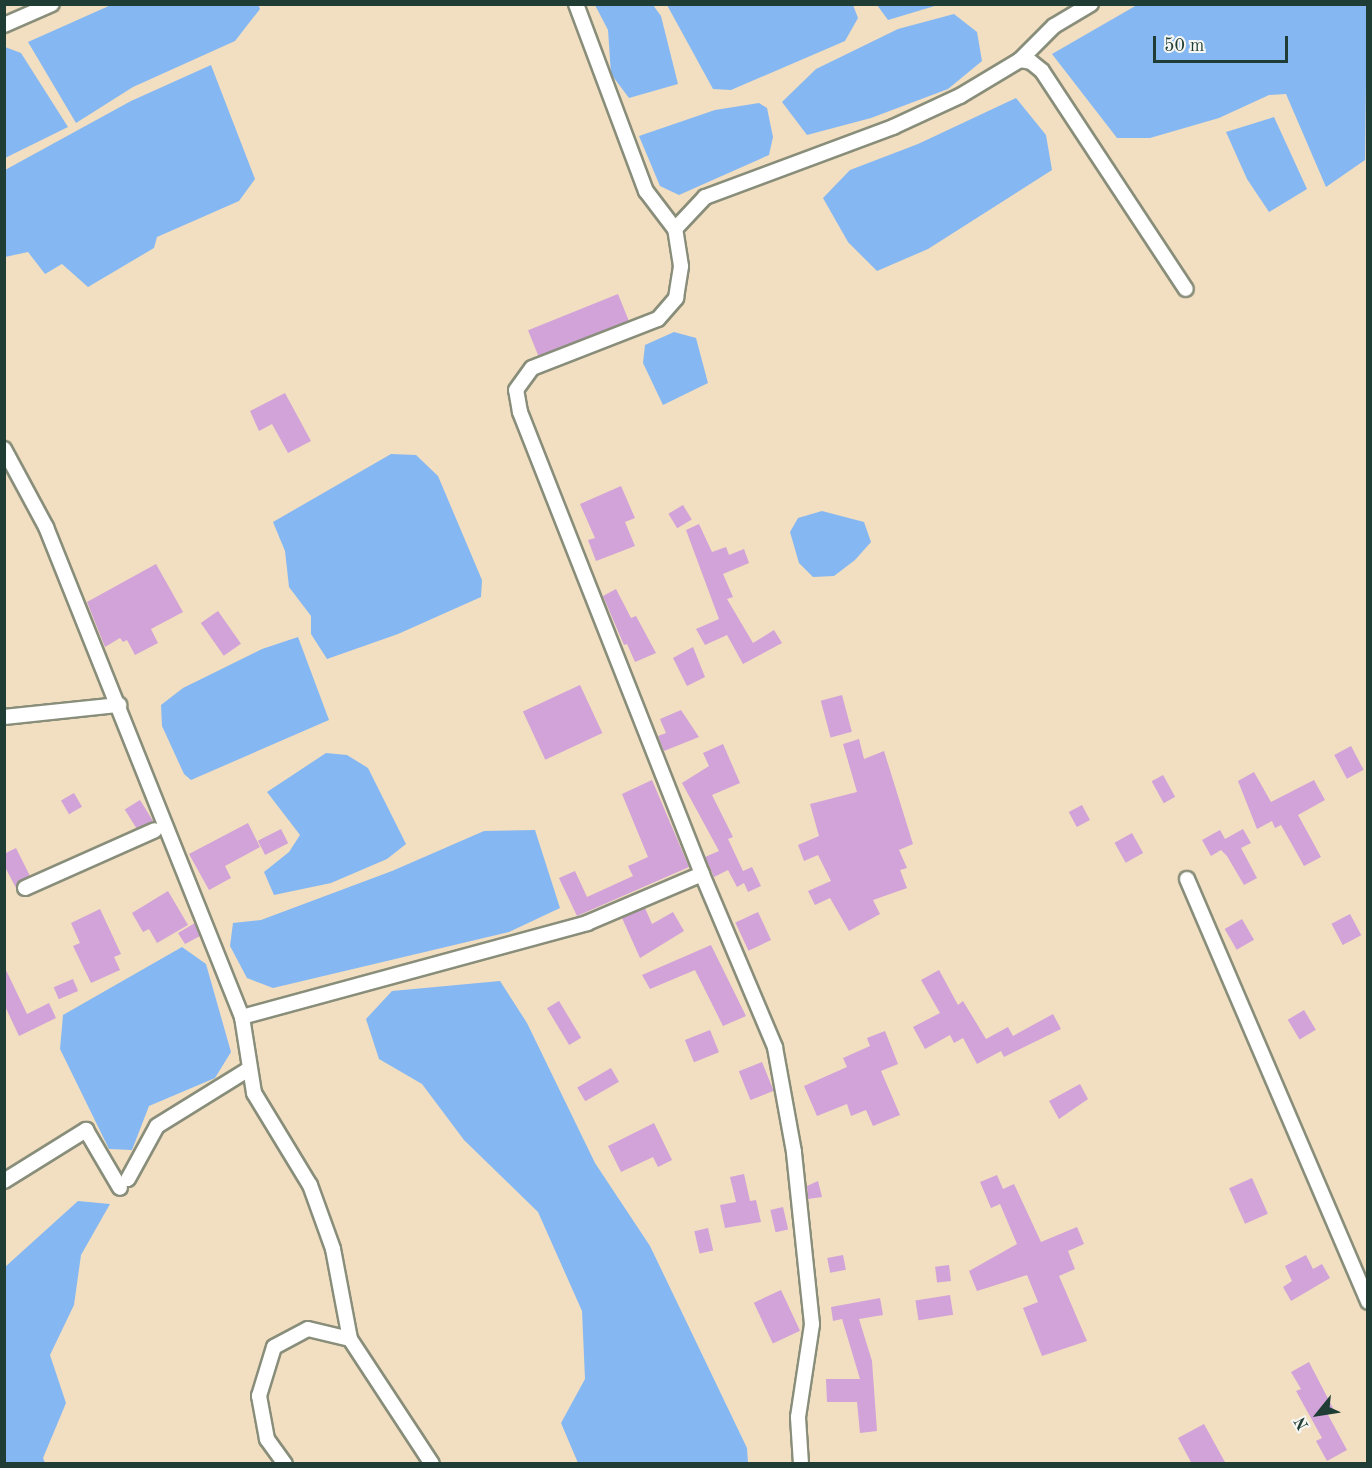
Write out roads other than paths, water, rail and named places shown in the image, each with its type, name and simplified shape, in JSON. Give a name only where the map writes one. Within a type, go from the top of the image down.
[{"type":"street","points":[[4,26],[52,4]]},
{"type":"street","points":[[576,4],[646,191],[675,229],[681,266],[676,298],[657,319],[531,368],[516,390],[520,412],[702,874],[775,1047],[794,1152],[812,1324],[798,1417],[801,1464]]},
{"type":"street","points":[[675,229],[705,198],[893,127],[960,96],[1020,60],[1054,26],[1091,4]]},
{"type":"street","points":[[1020,60],[1031,62],[1042,71],[1186,289]]},
{"type":"street","points":[[4,449],[46,527],[242,1017],[254,1093],[310,1185],[333,1249],[350,1338],[432,1464]]},
{"type":"street","points":[[4,717],[118,705]]},
{"type":"street","points":[[25,888],[155,830]]},
{"type":"street","points":[[242,1017],[587,923],[702,874]]},
{"type":"street","points":[[1187,879],[1368,1302]]},
{"type":"street","points":[[4,1181],[86,1130],[124,1183],[157,1126],[249,1069]]},
{"type":"street","points":[[285,1464],[267,1439],[259,1396],[274,1347],[308,1329],[350,1338]]},
{"type":"water","points":[[258,4],[260,9],[235,41],[133,87],[76,123],[28,42],[111,5]]},
{"type":"water","points":[[595,5],[653,5],[661,16],[678,84],[629,98],[611,74],[608,30]]},
{"type":"water","points":[[667,5],[853,5],[858,18],[845,41],[731,90],[713,89]]},
{"type":"water","points":[[877,5],[938,5],[888,20]]},
{"type":"water","points":[[1137,5],[1367,5],[1365,160],[1326,187],[1286,94],[1269,95],[1219,118],[1150,138],[1117,138],[1052,54]]},
{"type":"water","points":[[954,14],[977,32],[982,61],[948,89],[871,118],[807,135],[782,102],[816,69],[898,29]]},
{"type":"water","points":[[5,47],[21,53],[68,127],[5,158]]},
{"type":"water","points":[[211,65],[255,179],[239,201],[157,237],[154,248],[88,287],[62,264],[45,274],[28,252],[5,257],[5,170],[131,101]]},
{"type":"water","points":[[1016,98],[1046,135],[1052,170],[928,249],[877,271],[848,242],[823,198],[850,170],[918,144]]},
{"type":"water","points":[[759,103],[767,108],[773,137],[769,155],[679,195],[660,186],[639,136],[715,110]]},
{"type":"water","points":[[1274,117],[1307,189],[1269,212],[1247,179],[1226,132]]},
{"type":"water","points":[[674,332],[696,338],[708,383],[663,405],[643,363],[645,345]]},
{"type":"water","points":[[391,454],[416,455],[438,476],[482,580],[481,597],[398,634],[327,659],[311,634],[311,616],[289,587],[285,551],[273,522]]},
{"type":"water","points":[[822,511],[864,522],[871,542],[855,560],[834,576],[813,577],[799,563],[790,532],[798,518]]},
{"type":"water","points":[[298,637],[329,720],[191,780],[184,774],[162,726],[161,705],[183,688],[262,649]]},
{"type":"water","points":[[326,753],[347,755],[368,768],[406,844],[387,859],[331,883],[274,895],[264,872],[289,852],[300,835],[267,792]]},
{"type":"water","points":[[535,830],[560,908],[509,932],[273,988],[247,978],[230,946],[233,923],[261,920],[392,871],[484,831]]},
{"type":"water","points":[[182,947],[206,964],[231,1052],[215,1078],[149,1106],[132,1150],[109,1149],[60,1049],[63,1015]]},
{"type":"water","points":[[500,981],[527,1023],[595,1163],[650,1246],[747,1448],[748,1463],[578,1463],[561,1423],[585,1379],[582,1311],[538,1212],[464,1140],[422,1084],[379,1059],[366,1019],[392,991]]},
{"type":"water","points":[[78,1201],[110,1204],[81,1255],[74,1305],[50,1355],[66,1403],[43,1458],[45,1463],[5,1463],[5,1267]]}]
